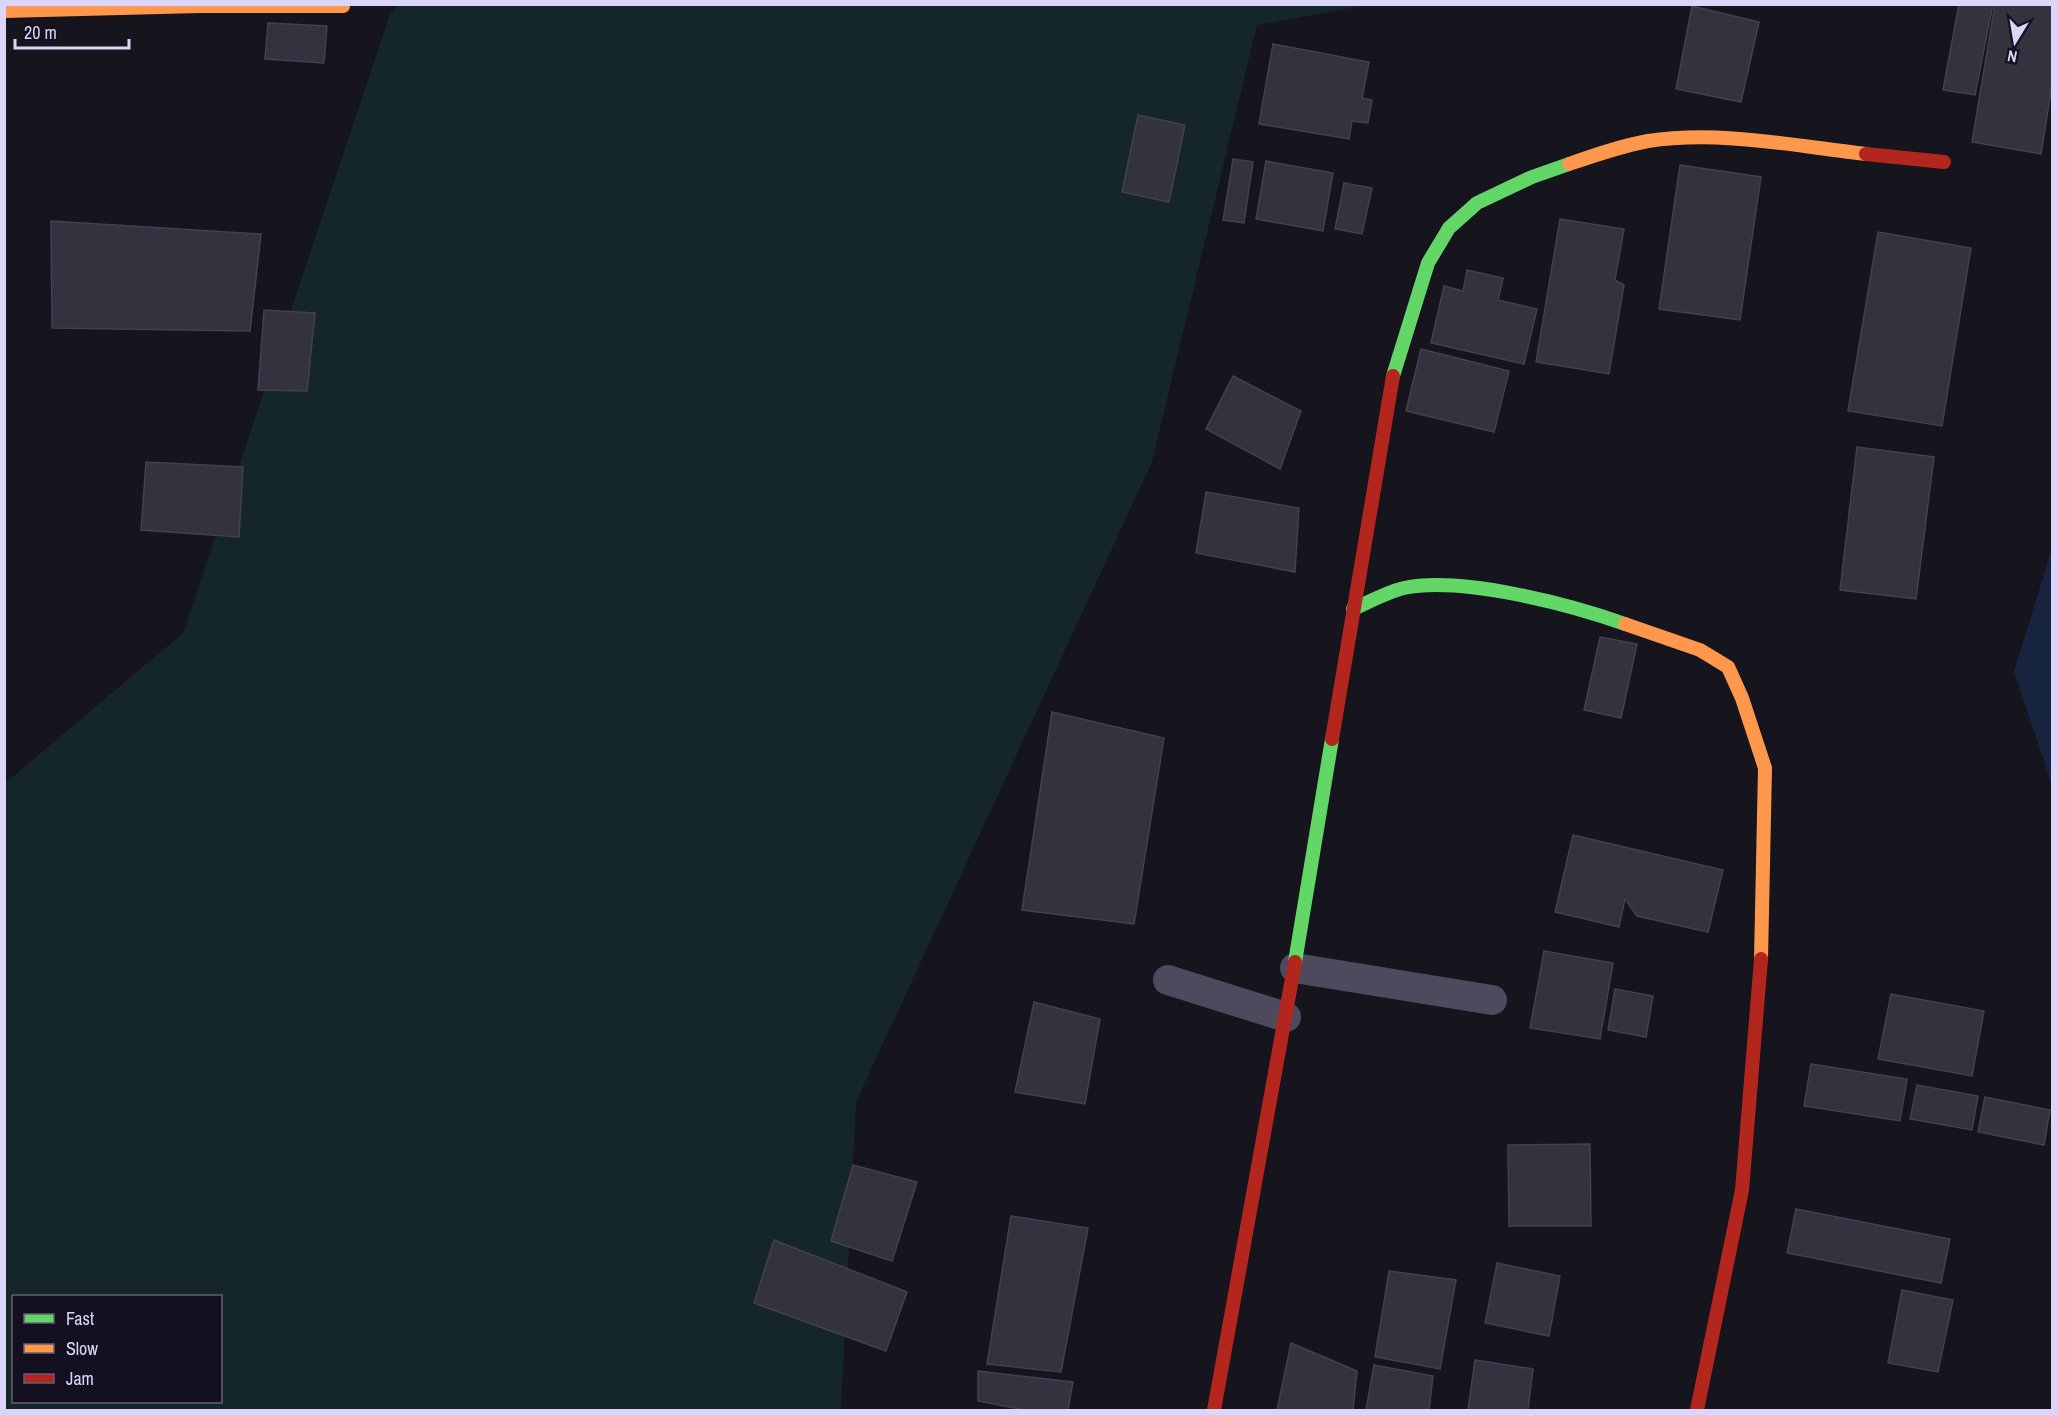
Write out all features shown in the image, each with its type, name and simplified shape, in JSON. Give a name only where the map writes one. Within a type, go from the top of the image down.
[{"type":"street","points":[[4,11],[200,5],[343,6]]},
{"type":"street","points":[[1214,1410],[1286,1017],[1395,364],[1428,264],[1449,228],[1477,203],[1552,170],[1602,152],[1649,141],[1712,137],[1944,162]]},
{"type":"street","points":[[1353,609],[1404,588],[1465,585],[1591,612],[1700,650],[1728,667],[1742,698],[1766,768],[1762,950],[1743,1190],[1697,1410]]},
{"type":"street","points":[[1294,968],[1492,1000]]},
{"type":"street","points":[[1168,980],[1286,1017]]},
{"type":"shaded area","points":[[398,5],[1368,5],[1257,25],[1152,462],[856,1102],[841,1410],[5,1410],[4,784],[183,633],[390,14]]},
{"type":"water","points":[[2052,548],[2052,785],[2014,672]]},
{"type":"building","points":[[1959,4],[1993,4],[1975,95],[1943,90]]},
{"type":"building","points":[[1995,4],[2052,4],[2052,85],[2041,154],[1972,142]]},
{"type":"building","points":[[1692,6],[1759,22],[1741,102],[1676,89]]},
{"type":"building","points":[[268,23],[327,26],[324,63],[265,59]]},
{"type":"building","points":[[1273,44],[1369,62],[1362,98],[1372,100],[1368,123],[1352,121],[1349,139],[1259,124]]},
{"type":"building","points":[[1138,115],[1185,125],[1169,202],[1122,192]]},
{"type":"building","points":[[1233,159],[1253,162],[1244,223],[1223,220]]},
{"type":"building","points":[[1266,161],[1333,173],[1323,231],[1256,219]]},
{"type":"building","points":[[1680,165],[1761,177],[1740,320],[1659,309]]},
{"type":"building","points":[[1344,183],[1372,188],[1362,234],[1335,229]]},
{"type":"building","points":[[1560,219],[1624,229],[1615,280],[1624,285],[1609,374],[1536,362]]},
{"type":"building","points":[[51,221],[261,234],[250,331],[52,328]]},
{"type":"building","points":[[1878,232],[1971,248],[1942,426],[1848,411]]},
{"type":"building","points":[[1467,270],[1503,278],[1498,300],[1537,309],[1524,364],[1431,343],[1444,286],[1463,291]]},
{"type":"building","points":[[264,310],[315,313],[307,391],[258,390]]},
{"type":"building","points":[[1421,349],[1509,371],[1494,432],[1406,411]]},
{"type":"building","points":[[1233,376],[1301,411],[1280,469],[1206,429]]},
{"type":"building","points":[[1857,447],[1934,457],[1916,599],[1840,590]]},
{"type":"building","points":[[146,462],[243,467],[239,537],[141,530]]},
{"type":"building","points":[[1206,492],[1299,508],[1295,572],[1196,553]]},
{"type":"building","points":[[1600,637],[1637,644],[1621,718],[1584,710]]},
{"type":"building","points":[[1052,712],[1164,738],[1134,924],[1022,910]]},
{"type":"building","points":[[1573,835],[1723,870],[1708,932],[1637,916],[1625,899],[1619,927],[1555,912]]},
{"type":"building","points":[[1544,951],[1613,963],[1600,1039],[1530,1028]]},
{"type":"building","points":[[1615,989],[1653,996],[1646,1037],[1608,1030]]},
{"type":"building","points":[[1891,994],[1984,1011],[1972,1076],[1878,1059]]},
{"type":"building","points":[[1034,1002],[1100,1019],[1085,1104],[1015,1092]]},
{"type":"building","points":[[1811,1064],[1907,1079],[1900,1121],[1804,1106]]},
{"type":"building","points":[[1917,1085],[1978,1096],[1972,1130],[1910,1119]]},
{"type":"building","points":[[1985,1097],[2050,1110],[2044,1145],[1978,1132]]},
{"type":"building","points":[[1590,1144],[1591,1226],[1509,1226],[1508,1145]]},
{"type":"building","points":[[853,1165],[917,1182],[892,1261],[831,1241]]},
{"type":"building","points":[[1796,1209],[1950,1239],[1941,1283],[1787,1253]]},
{"type":"building","points":[[1011,1216],[1088,1228],[1061,1372],[987,1364]]},
{"type":"building","points":[[774,1240],[907,1292],[886,1351],[754,1303]]},
{"type":"building","points":[[1497,1263],[1560,1276],[1549,1336],[1485,1323]]},
{"type":"building","points":[[1389,1271],[1456,1280],[1440,1369],[1375,1357]]},
{"type":"building","points":[[1902,1290],[1953,1300],[1938,1372],[1888,1363]]},
{"type":"building","points":[[1291,1343],[1357,1371],[1353,1410],[1277,1410]]},
{"type":"building","points":[[1475,1360],[1533,1369],[1528,1410],[1468,1410]]},
{"type":"building","points":[[1374,1365],[1433,1376],[1429,1410],[1366,1410]]},
{"type":"building","points":[[978,1371],[1073,1382],[1068,1410],[1025,1410],[978,1401]]},
{"type":"traffic: fast","points":[[1393,376],[1428,263],[1449,228],[1477,203],[1532,177],[1569,164]]},
{"type":"traffic: fast","points":[[1353,609],[1404,588],[1428,585],[1455,586],[1515,594],[1575,608],[1625,624]]},
{"type":"traffic: fast","points":[[1295,962],[1332,739]]},
{"type":"traffic: slow","points":[[4,11],[200,6],[343,6]]},
{"type":"traffic: slow","points":[[1569,164],[1628,145],[1675,138],[1702,137],[1757,140],[1866,154]]},
{"type":"traffic: slow","points":[[1625,624],[1700,650],[1728,667],[1742,698],[1765,768],[1761,959]]},
{"type":"traffic: jam","points":[[1866,154],[1944,162]]},
{"type":"traffic: jam","points":[[1332,739],[1393,376]]},
{"type":"traffic: jam","points":[[1697,1410],[1742,1190],[1761,959]]},
{"type":"traffic: jam","points":[[1214,1410],[1295,962]]}]
